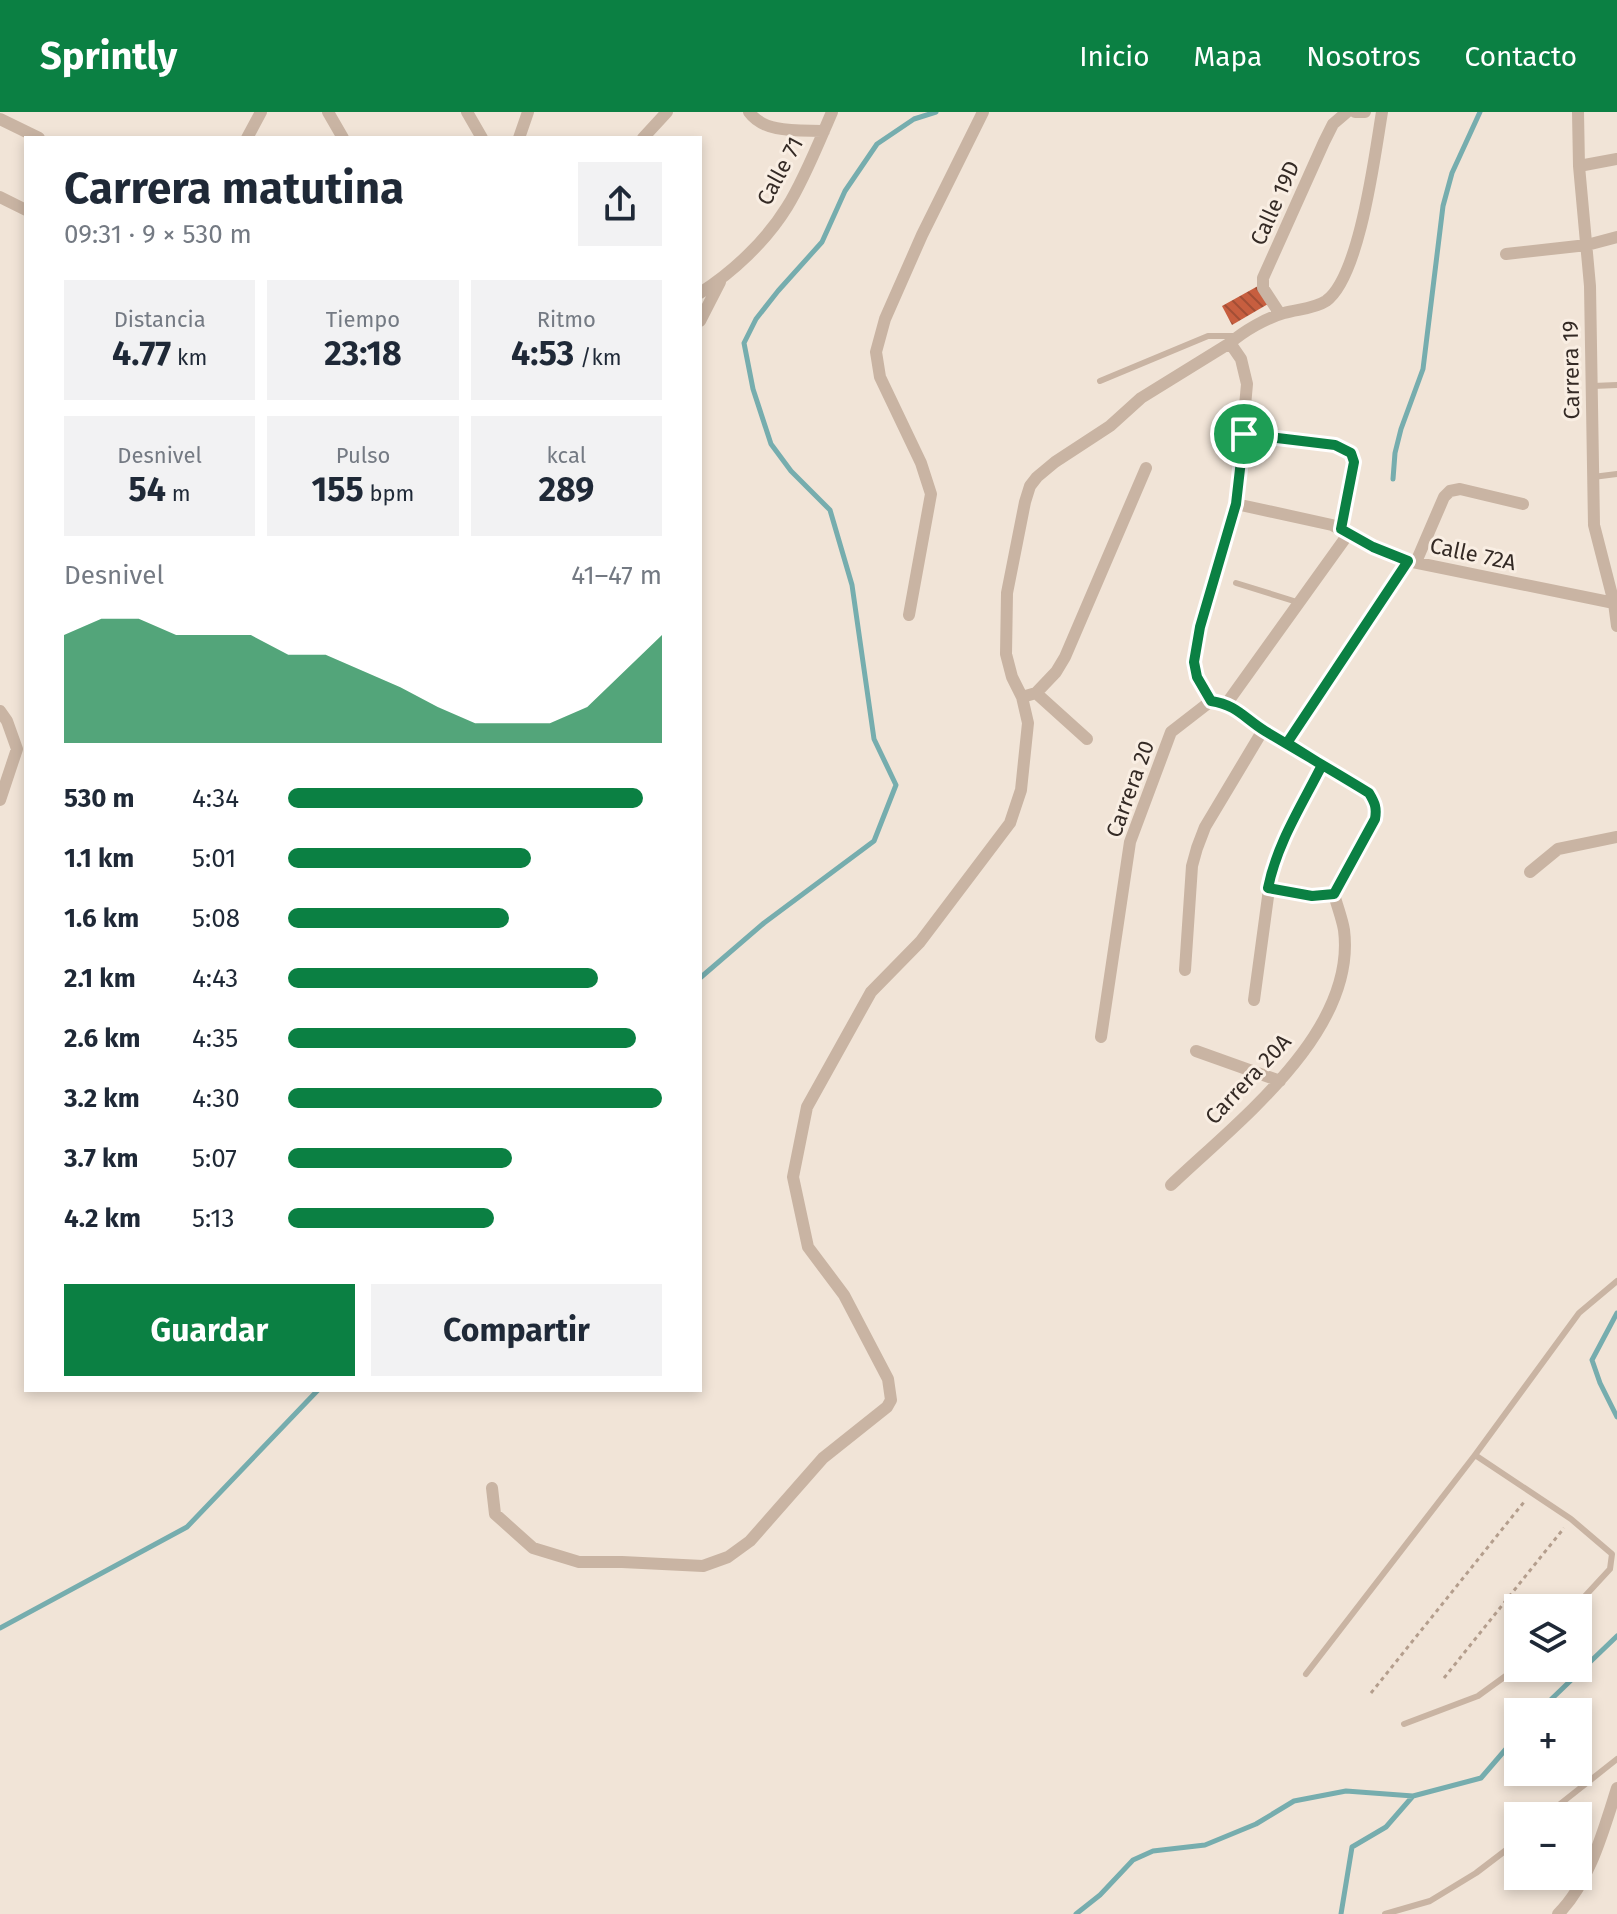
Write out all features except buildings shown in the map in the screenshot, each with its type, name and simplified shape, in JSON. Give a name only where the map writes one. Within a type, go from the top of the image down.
[{"type":"street","points":[[252,135],[261,112]]},
{"type":"street","points":[[328,112],[342,136]]},
{"type":"street","points":[[467,112],[481,136]]},
{"type":"street","points":[[520,136],[528,112]]},
{"type":"street","points":[[645,136],[667,112]]},
{"type":"street","points":[[754,115],[767,127],[824,131],[832,112]]},
{"type":"street","points":[[909,615],[931,494],[921,463],[880,377],[876,352],[885,319],[922,235],[983,112]]},
{"type":"street","name":"Calle 19D","points":[[1280,314],[1263,288],[1263,278],[1333,124],[1347,112]]},
{"type":"street","points":[[1355,112],[1365,112]]},
{"type":"street","points":[[1087,739],[1029,695],[1012,677],[1006,654],[1007,593],[1030,486],[1055,462],[1110,426],[1141,398],[1280,314],[1326,301],[1348,266],[1368,201],[1382,112]]},
{"type":"street","name":"Carrera 19","points":[[1578,112],[1579,166],[1590,286],[1594,525],[1617,626]]},
{"type":"street","points":[[0,119],[35,136]]},
{"type":"street","name":"Calle 71","points":[[702,292],[722,279],[769,232],[788,205],[824,131]]},
{"type":"street","points":[[1579,166],[1617,159]]},
{"type":"street","points":[[0,197],[24,209]]},
{"type":"street","points":[[1506,254],[1587,245],[1617,237]]},
{"type":"street","points":[[702,317],[722,279]]},
{"type":"street","points":[[1234,340],[1247,384],[1244,434],[1236,504],[1200,627],[1194,662],[1197,677],[1211,701],[1227,703],[1263,730],[1369,793],[1377,808],[1375,819],[1334,894],[1312,896],[1268,888]]},
{"type":"street","points":[[1227,703],[1299,603],[1345,531],[1354,462],[1351,453],[1335,445],[1244,434]]},
{"type":"street","points":[[492,1488],[495,1514],[533,1548],[579,1562],[703,1566],[728,1557],[750,1541],[823,1458],[887,1407],[891,1400],[888,1379],[844,1295],[808,1247],[793,1177],[807,1107],[871,992],[920,942],[1010,823],[1021,790],[1029,695],[1056,672],[1065,657],[1146,468]]},
{"type":"street","points":[[1287,743],[1412,562],[1444,497],[1450,491],[1460,489],[1523,504]]},
{"type":"street","name":"Calle 72A","points":[[1236,504],[1332,525],[1373,547],[1412,562],[1614,603]]},
{"type":"street","name":"Carrera 20","points":[[1101,1037],[1130,842],[1171,732],[1211,701]]},
{"type":"street","points":[[0,711],[17,749],[0,800]]},
{"type":"street","points":[[1185,970],[1192,866],[1197,848],[1205,827],[1263,730]]},
{"type":"street","points":[[1254,1000],[1272,867],[1322,765]]},
{"type":"street","points":[[1530,872],[1558,849],[1617,837]]},
{"type":"street","name":"Carrera 20A","points":[[1171,1185],[1280,1081],[1323,1023],[1337,992],[1344,952],[1344,928],[1334,894]]},
{"type":"street","points":[[1196,1051],[1280,1081]]},
{"type":"street","points":[[1558,1914],[1577,1890],[1596,1851],[1617,1788]]},
{"type":"lane","points":[[1100,381],[1208,336],[1234,340]]},
{"type":"lane","points":[[1592,386],[1617,385]]},
{"type":"lane","points":[[1593,477],[1617,474]]},
{"type":"lane","points":[[1236,583],[1299,603]]},
{"type":"lane","points":[[1306,1674],[1475,1455],[1579,1313],[1617,1281]]},
{"type":"lane","points":[[1475,1455],[1571,1519],[1612,1554],[1610,1569],[1587,1594]]},
{"type":"lane","points":[[1404,1724],[1478,1696],[1504,1677]]},
{"type":"lane","points":[[1563,1802],[1617,1759]]},
{"type":"lane","points":[[1385,1914],[1430,1901],[1504,1852]]},
{"type":"path","points":[[1371,1693],[1532,1493]]},
{"type":"path","points":[[1444,1678],[1571,1519]]},
{"type":"waterway","points":[[702,976],[764,923],[874,841],[896,785],[874,739],[852,585],[830,510],[791,471],[771,444],[753,389],[744,343],[756,319],[822,242],[845,191],[877,144],[914,119],[936,112]]},
{"type":"waterway","points":[[1393,479],[1401,429],[1423,369],[1443,206],[1452,173],[1480,112]]},
{"type":"waterway","points":[[1617,1313],[1592,1360],[1617,1417]]},
{"type":"waterway","points":[[0,1628],[187,1527],[316,1392]]},
{"type":"waterway","points":[[1553,1698],[1617,1636]]},
{"type":"waterway","points":[[1341,1914],[1352,1847],[1386,1827],[1413,1796],[1481,1778],[1504,1751]]},
{"type":"waterway","points":[[1076,1914],[1100,1895],[1133,1860],[1153,1851],[1205,1845],[1256,1824],[1294,1801],[1346,1791],[1413,1796]]},
{"type":"route","points":[[1244,434],[1236,504],[1200,627],[1194,662],[1197,677],[1211,701],[1227,703],[1263,730],[1287,743],[1369,793],[1374,801],[1377,808],[1375,819],[1334,894],[1312,896],[1268,888],[1280,847],[1322,765],[1287,743],[1408,561],[1373,547],[1341,529],[1354,462],[1351,453],[1335,445],[1244,434]]}]
